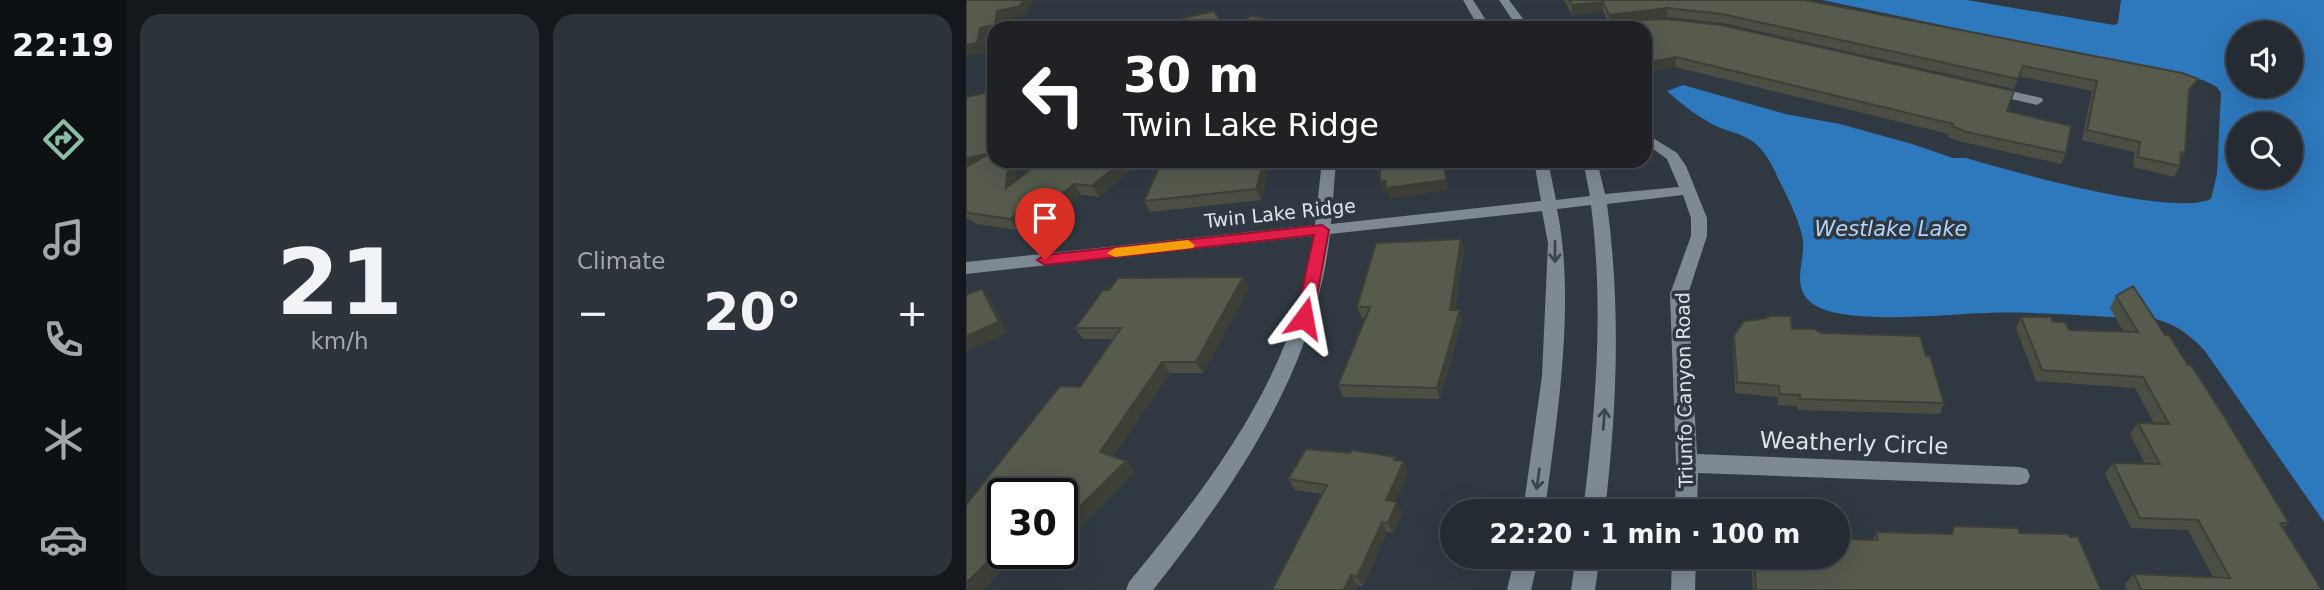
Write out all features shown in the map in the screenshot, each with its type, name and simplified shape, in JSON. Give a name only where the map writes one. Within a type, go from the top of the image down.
[{"type":"street","points":[[1468,0],[1481,21]]},
{"type":"street","points":[[1504,0],[1519,21]]},
{"type":"street","points":[[1971,86],[2037,101]]},
{"type":"street","name":"Triunfo Canyon Road","points":[[1652,141],[1672,156],[1679,166],[1700,228],[1679,294],[1686,499]]},
{"type":"street","points":[[1138,590],[1187,530],[1244,442],[1276,385],[1304,318],[1322,230],[1328,168]]},
{"type":"street","points":[[1536,499],[1552,376],[1556,243],[1542,168]]},
{"type":"street","points":[[1591,168],[1605,246],[1608,361],[1602,454],[1596,499]]},
{"type":"street","points":[[1598,201],[1689,190]]},
{"type":"street","name":"Twin Lake Ridge","points":[[966,268],[1598,201]]},
{"type":"street","name":"Weatherly Circle","points":[[1687,463],[2019,475]]},
{"type":"street","points":[[1519,590],[1524,569]]},
{"type":"street","points":[[1583,590],[1586,569]]},
{"type":"street","points":[[1683,590],[1684,569]]},
{"type":"water","name":"Westlake Lake","points":[[1822,0],[1967,0],[2114,25],[2118,23],[2121,0],[2324,0],[2324,522],[2205,351],[2188,335],[2170,324],[2156,319],[2028,313],[1872,317],[1828,311],[1813,304],[1806,297],[1800,280],[1803,244],[1800,227],[1766,155],[1753,141],[1719,127],[1689,110],[1667,91],[1683,85],[1785,114],[1840,124],[1953,158],[1966,158],[2054,182],[2128,198],[2190,203],[2211,199],[2217,174],[2221,93],[2217,87],[2203,80]]},
{"type":"building","points":[[966,0],[1023,0],[1020,6],[997,11],[996,21],[987,21],[987,27],[980,28],[977,43],[966,45]]},
{"type":"building","points":[[1569,0],[1805,0],[2182,73],[2198,79],[2189,90],[2185,153],[2181,152],[2180,166],[2138,157],[2140,142],[2087,130],[2097,81],[2023,66],[2018,79],[1722,14],[1667,8],[1609,15],[1603,2],[1572,5]]},
{"type":"building","points":[[1214,11],[1220,21],[1170,21]]},
{"type":"building","points":[[1251,16],[1280,21],[1243,21]]},
{"type":"building","points":[[1667,19],[1721,25],[2014,91],[2007,111],[2071,126],[2066,153],[1966,132],[1952,126],[1953,124],[1676,57],[1652,62],[1652,21],[1612,21]]},
{"type":"building","points":[[987,92],[987,154],[966,158],[966,97]]},
{"type":"building","points":[[987,155],[987,168],[1007,168],[1006,188],[1033,168],[1114,168],[1092,186],[1074,184],[1034,216],[1016,214],[1010,219],[966,211],[966,167]]},
{"type":"building","points":[[1159,168],[1262,168],[1256,189],[1144,201]]},
{"type":"building","points":[[1380,168],[1445,168],[1446,180],[1386,188],[1386,181],[1380,182]]},
{"type":"building","points":[[1461,239],[1450,310],[1460,310],[1437,388],[1338,385],[1370,307],[1357,307],[1376,243]]},
{"type":"building","points":[[1243,277],[1196,362],[1162,362],[1100,452],[1126,461],[1078,508],[1078,478],[987,478],[1060,386],[1080,387],[1121,328],[1075,328],[1103,290],[1109,290],[1118,278]]},
{"type":"building","points":[[2133,286],[2165,335],[2169,335],[2188,365],[2191,365],[2222,413],[2289,523],[2280,523],[2322,590],[2141,590],[2134,574],[2230,578],[2198,520],[2140,518],[2113,463],[2160,464],[2138,423],[2169,424],[2143,377],[2042,370],[2021,317],[2051,317],[2053,322],[2065,322],[2069,330],[2138,332],[2116,296]]},
{"type":"building","points":[[982,289],[999,322],[966,336],[966,295]]},
{"type":"building","points":[[1767,316],[1791,316],[1792,329],[1814,329],[1821,333],[1920,336],[1926,356],[1930,356],[1944,403],[1800,399],[1800,395],[1780,394],[1779,386],[1737,382],[1734,335],[1744,321],[1768,318]]},
{"type":"building","points":[[1306,449],[1350,453],[1352,450],[1396,457],[1394,460],[1404,461],[1386,500],[1397,502],[1388,523],[1382,522],[1357,577],[1351,575],[1344,590],[1272,590],[1327,485],[1288,479]]},
{"type":"building","points":[[987,478],[987,563],[966,583],[966,505]]},
{"type":"building","points":[[1954,526],[2018,528],[2020,533],[2069,534],[2070,537],[2078,537],[2101,590],[1756,590],[1755,569],[1850,569],[1850,539],[1878,540],[1876,532],[1952,534]]},
{"type":"slow traffic","points":[[1115,253],[1188,245]]},
{"type":"route","points":[[1045,260],[1322,230],[1304,318]]}]
